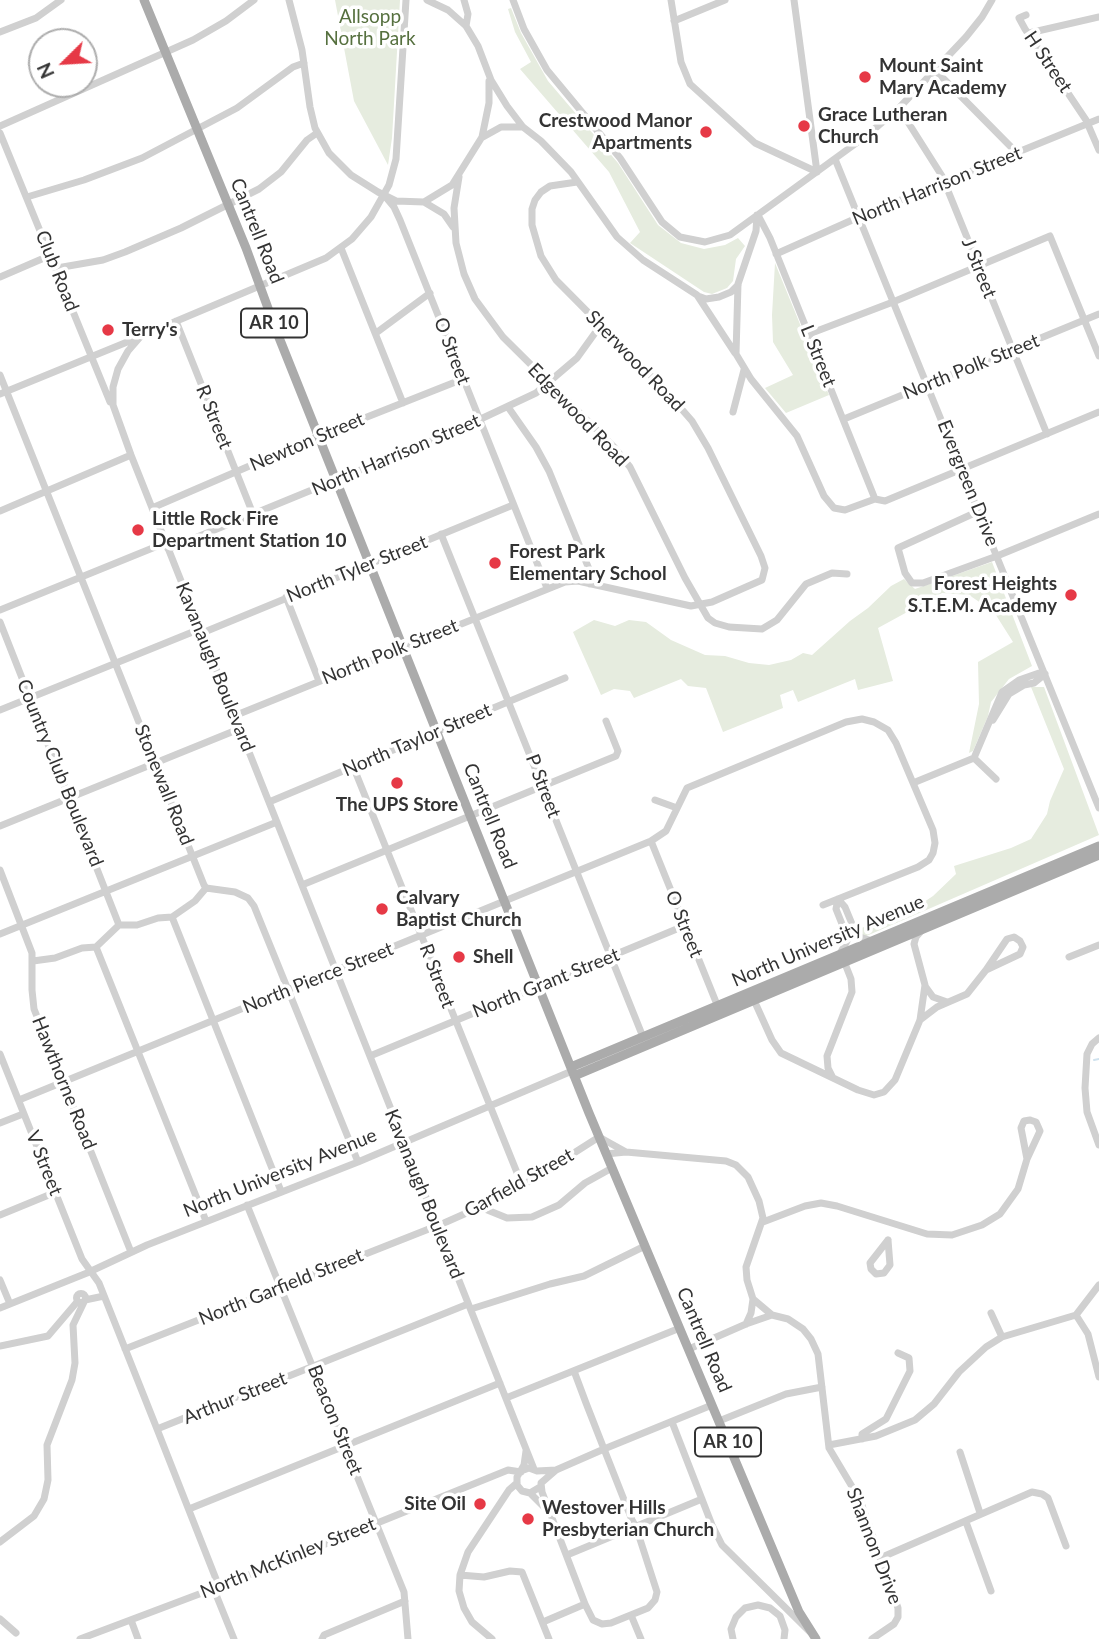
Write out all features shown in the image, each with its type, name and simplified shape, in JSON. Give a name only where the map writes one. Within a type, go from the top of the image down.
[{"type":"main road","name":"Cantrell Road","points":[[144,0],[228,204],[599,1137],[799,1612],[815,1638]]},
{"type":"main road","name":"North University Avenue","points":[[572,1071],[1099,846]]},
{"type":"main road","name":"North University Avenue","points":[[842,957],[923,929],[1099,855]]},
{"type":"main road","name":"North University Avenue","points":[[572,1071],[643,1038],[752,996]]},
{"type":"street","points":[[0,32],[36,18],[61,0]]},
{"type":"street","points":[[0,125],[166,53],[217,27],[254,0]]},
{"type":"street","points":[[289,0],[304,64],[310,107],[317,133],[329,153],[343,168],[384,195],[396,201],[424,202],[444,214],[455,231]]},
{"type":"street","name":"Kavanaugh Boulevard","points":[[407,0],[398,145],[393,173],[384,195],[366,223],[341,248],[312,265],[141,337],[117,369],[112,396],[114,410],[131,456],[535,1470]]},
{"type":"street","points":[[429,0],[448,10],[466,26],[499,93],[523,127],[548,148],[624,244],[643,260],[706,299],[731,292],[738,285]]},
{"type":"street","points":[[464,0],[468,14],[466,26]]},
{"type":"street","points":[[513,0],[528,38],[547,71],[620,158],[666,226],[685,239],[710,242],[730,234],[757,215],[866,136],[899,108],[977,24],[992,0]]},
{"type":"street","points":[[671,0],[683,70],[694,89],[755,143],[817,172]]},
{"type":"street","points":[[674,21],[725,0]]},
{"type":"street","points":[[794,0],[817,172]]},
{"type":"street","name":"H Street","points":[[1026,15],[1019,18],[1088,123],[1099,150]]},
{"type":"street","points":[[1029,33],[1099,17]]},
{"type":"street","points":[[26,197],[121,167],[244,104],[293,67],[304,64]]},
{"type":"street","points":[[934,70],[1017,153]]},
{"type":"street","points":[[424,202],[444,191],[459,177],[482,137],[489,103],[488,73]]},
{"type":"street","name":"J Street","points":[[899,108],[937,167],[1046,434]]},
{"type":"street","name":"North Harrison Street","points":[[776,254],[859,217],[1099,119]]},
{"type":"street","points":[[482,137],[501,127],[523,127]]},
{"type":"street","points":[[57,268],[103,260],[125,252],[181,228],[267,184],[307,140],[317,133]]},
{"type":"street","name":"Club Road","points":[[0,134],[114,410]]},
{"type":"street","points":[[814,155],[833,160]]},
{"type":"street","name":"Evergreen Drive","points":[[833,160],[894,302],[1099,808]]},
{"type":"street","name":"Edgewood Road","points":[[459,177],[454,208],[455,231],[464,274],[480,306],[503,337],[614,447],[630,467],[699,606],[708,618],[715,623],[742,629],[762,629],[777,620],[806,584],[832,573],[847,575]]},
{"type":"street","name":"Sherwood Road","points":[[577,182],[554,184],[541,192],[533,206],[532,225],[539,251],[548,269],[600,326],[664,388],[692,421],[708,448],[765,568],[762,580],[755,585],[699,606]]},
{"type":"street","name":"O Street","points":[[384,195],[397,211],[547,589]]},
{"type":"street","points":[[736,354],[738,285],[756,231],[757,215]]},
{"type":"street","name":"L Street","points":[[757,215],[776,254],[875,499]]},
{"type":"street","points":[[809,334],[894,302],[1051,236],[1099,356]]},
{"type":"street","points":[[341,248],[402,403]]},
{"type":"street","points":[[0,277],[51,255]]},
{"type":"street","points":[[376,333],[430,293]]},
{"type":"street","points":[[697,295],[744,370],[797,436],[827,502],[837,509],[845,510],[875,499],[886,501],[1099,412]]},
{"type":"street","name":"North Polk Street","points":[[844,419],[1099,314]]},
{"type":"street","name":"R Street","points":[[176,321],[253,514]]},
{"type":"street","name":"North Harrison Street","points":[[0,610],[82,576],[253,514],[508,407],[550,383],[577,358],[600,326]]},
{"type":"street","points":[[3,393],[141,337]]},
{"type":"street","points":[[733,412],[744,370]]},
{"type":"street","name":"Stonewall Road","points":[[0,375],[3,393],[82,576],[206,888]]},
{"type":"street","name":"Newton Street","points":[[152,508],[320,436],[463,379]]},
{"type":"street","points":[[508,407],[549,471],[589,569],[590,584]]},
{"type":"street","points":[[0,511],[131,456]]},
{"type":"street","name":"North Tyler Street","points":[[0,710],[513,505]]},
{"type":"street","points":[[979,511],[898,548],[907,576],[915,584],[997,556],[1099,514]]},
{"type":"street","name":"P Street","points":[[441,534],[643,1038]]},
{"type":"street","name":"North Polk Street","points":[[234,716],[569,581],[678,605],[699,606]]},
{"type":"street","points":[[286,597],[319,681]]},
{"type":"street","name":"Country Club Boulevard","points":[[0,622],[71,797],[119,925]]},
{"type":"street","points":[[1031,679],[1036,668],[1037,655]]},
{"type":"street","points":[[913,783],[974,758],[1002,692],[1011,684],[1031,679],[1039,673],[1045,674]]},
{"type":"street","name":"North Taylor Street","points":[[269,802],[565,678]]},
{"type":"street","points":[[1031,679],[1050,688]]},
{"type":"street","name":"North Pierce Street","points":[[19,1100],[651,841],[666,831],[685,790],[699,782],[836,726],[857,720],[874,722],[890,733],[934,835],[935,846],[931,857],[918,867],[838,899]]},
{"type":"street","points":[[302,885],[616,756],[618,751],[606,721]]},
{"type":"street","points":[[0,826],[239,729]]},
{"type":"street","points":[[974,758],[996,779]]},
{"type":"street","name":"R Street","points":[[353,766],[522,1185]]},
{"type":"street","points":[[654,800],[677,808]]},
{"type":"street","points":[[0,934],[277,822]]},
{"type":"street","name":"O Street","points":[[651,841],[718,1007]]},
{"type":"street","name":"Hawthorne Road","points":[[0,870],[33,961],[34,1009],[131,1252]]},
{"type":"street","points":[[33,961],[96,947],[119,925],[137,925],[158,918],[172,917],[195,901],[206,888],[230,890],[250,901],[258,913],[358,1162]]},
{"type":"street","points":[[823,905],[838,899]]},
{"type":"street","points":[[838,899],[845,907],[857,936],[872,942]]},
{"type":"street","points":[[834,1078],[828,1068],[827,1056],[852,992],[851,979],[842,957],[848,939],[836,909],[838,899]]},
{"type":"street","points":[[172,917],[282,1191]]},
{"type":"street","name":"North Grant Street","points":[[370,1056],[684,926]]},
{"type":"street","points":[[923,929],[914,944],[925,985],[933,997],[947,1002]]},
{"type":"street","points":[[920,1020],[932,1010],[967,994],[1007,939],[1014,937],[1020,941],[1023,947],[1020,954],[986,970]]},
{"type":"street","points":[[896,939],[914,944]]},
{"type":"street","points":[[1069,957],[1099,945]]},
{"type":"street","points":[[96,947],[206,1221]]},
{"type":"street","points":[[752,996],[777,1049],[786,1056],[874,1095],[884,1092],[895,1080],[920,1020],[925,985]]},
{"type":"street","points":[[1099,1038],[1087,1054],[1085,1088],[1087,1112],[1099,1145]]},
{"type":"street","name":"V Street","points":[[0,1054],[82,1259],[91,1271]]},
{"type":"street","points":[[808,1065],[827,1056]]},
{"type":"street","name":"North University Avenue","points":[[0,1308],[206,1221],[358,1162],[572,1071]]},
{"type":"street","points":[[0,1123],[23,1114]]},
{"type":"street","points":[[763,1222],[821,1203],[939,1236],[962,1232],[996,1217],[1018,1189],[1027,1159],[1040,1131],[1036,1122],[1030,1120],[1024,1121],[1021,1128],[1027,1159]]},
{"type":"street","points":[[599,1137],[626,1152]]},
{"type":"street","name":"Garfield Street","points":[[437,1226],[522,1185],[599,1137]]},
{"type":"street","points":[[606,1154],[626,1152],[731,1163],[744,1172],[752,1183],[763,1222],[746,1267],[753,1299],[746,1324]]},
{"type":"street","points":[[480,1207],[507,1218],[532,1217],[559,1205],[585,1182],[612,1168]]},
{"type":"street","points":[[0,1215],[56,1192]]},
{"type":"street","name":"Beacon Street","points":[[247,1205],[403,1589],[408,1639]]},
{"type":"street","points":[[888,1240],[891,1224]]},
{"type":"street","name":"North Garfield Street","points":[[125,1349],[437,1226]]},
{"type":"street","name":"Arthur Street","points":[[157,1429],[470,1306],[584,1276],[645,1246]]},
{"type":"street","points":[[91,1271],[104,1296],[189,1509],[216,1579],[217,1597],[234,1639]]},
{"type":"street","points":[[0,1280],[10,1304]]},
{"type":"street","points":[[68,1281],[81,1300]]},
{"type":"street","points":[[829,1445],[891,1432],[920,1417],[974,1357],[1002,1337],[1076,1315],[1099,1285]]},
{"type":"street","points":[[0,1346],[41,1338],[54,1331],[81,1300],[104,1296]]},
{"type":"street","name":"Shannon Drive","points":[[753,1299],[772,1315],[792,1321],[811,1339],[819,1359],[829,1445],[860,1500],[899,1611],[894,1624],[872,1639]]},
{"type":"street","points":[[0,1542],[34,1516],[44,1499],[48,1486],[48,1438],[75,1368],[72,1331],[81,1300]]},
{"type":"street","points":[[990,1313],[1002,1337]]},
{"type":"street","points":[[689,1349],[772,1315]]},
{"type":"street","points":[[1076,1315],[1088,1334],[1099,1377]]},
{"type":"street","points":[[506,1398],[680,1328]]},
{"type":"street","points":[[54,1331],[72,1331]]},
{"type":"street","points":[[862,1439],[862,1434],[886,1419],[910,1371],[909,1358],[898,1353]]},
{"type":"street","points":[[535,1470],[593,1619],[611,1623],[651,1605],[657,1592],[636,1527],[574,1371]]},
{"type":"street","points":[[189,1509],[500,1383]]},
{"type":"street","points":[[719,1421],[786,1394],[822,1387]]},
{"type":"street","points":[[504,1500],[527,1493],[541,1485],[556,1470],[712,1405]]},
{"type":"street","points":[[672,1422],[716,1535],[729,1553],[815,1638]]},
{"type":"street","points":[[492,1639],[472,1622],[464,1608],[459,1591],[460,1575],[468,1552],[509,1490],[517,1483],[526,1451]]},
{"type":"street","points":[[960,1452],[980,1513]]},
{"type":"street","name":"North McKinley Street","points":[[80,1639],[508,1470],[521,1471]]},
{"type":"street","points":[[521,1471],[556,1470]]},
{"type":"street","points":[[495,1475],[517,1483],[550,1514]]},
{"type":"street","points":[[880,1558],[1026,1493],[1042,1494],[1051,1504],[1066,1546]]},
{"type":"street","points":[[567,1555],[702,1499]]},
{"type":"street","points":[[965,1522],[991,1591]]},
{"type":"street","points":[[460,1575],[484,1577],[519,1570],[527,1582],[549,1639]]},
{"type":"street","points":[[322,1639],[324,1635],[405,1601]]},
{"type":"street","points":[[543,1622],[585,1604]]},
{"type":"street","points":[[733,1639],[732,1629],[736,1617],[751,1606],[770,1608],[783,1621],[784,1639]]},
{"type":"street","points":[[783,1621],[791,1614]]},
{"type":"street","points":[[631,1615],[641,1639]]},
{"type":"street","points":[[0,1619],[16,1633]]},
{"type":"street","points":[[131,1620],[138,1639]]},
{"type":"green space","name":"Allsopp North Park","points":[[335,0],[400,0],[388,165],[354,101]]},
{"type":"green space","points":[[511,8],[521,33],[548,81],[618,163],[658,225],[681,243],[704,249],[725,245],[738,238],[745,246],[736,259],[733,281],[727,288],[712,294],[704,292],[630,243],[640,232],[609,172],[520,69],[531,62],[515,32],[508,9]]},
{"type":"green space","points":[[775,263],[829,395],[786,413],[765,388],[793,375],[773,342]]},
{"type":"green space","points":[[992,562],[1032,666],[1009,679],[991,702],[973,751],[969,753],[979,704],[978,662],[1013,642],[994,612],[969,595],[942,593],[878,628],[893,681],[858,690],[855,679],[798,702],[793,690],[780,695],[783,708],[723,732],[706,688],[688,686],[681,679],[634,698],[630,691],[614,689],[601,695],[573,632],[594,620],[615,626],[629,620],[646,622],[671,640],[705,655],[769,665],[791,660],[803,653],[812,655],[891,586],[904,579],[915,589]]},
{"type":"green space","points":[[1031,687],[1044,687],[1099,835],[864,937],[859,929],[918,906],[933,896],[956,874],[954,866],[1031,839],[1047,814],[1064,769]]},
{"type":"waterway","points":[[1094,1060],[1099,1059]]},
{"type":"place","name":"Mount Saint Mary Academy","points":[[865,77]]},
{"type":"place","name":"Grace Lutheran Church","points":[[804,126]]},
{"type":"place","name":"Crestwood Manor Apartments","points":[[706,132]]},
{"type":"place","name":"Terry's","points":[[108,330]]},
{"type":"place","name":"Little Rock Fire Department Station 10","points":[[138,530]]},
{"type":"place","name":"Forest Park Elementary School","points":[[495,563]]},
{"type":"place","name":"Forest Heights S.T.E.M. Academy","points":[[1071,595]]},
{"type":"place","name":"The UPS Store","points":[[397,783]]},
{"type":"place","name":"Calvary Baptist Church","points":[[382,909]]},
{"type":"place","name":"Shell","points":[[459,957]]},
{"type":"place","name":"Site Oil","points":[[480,1504]]},
{"type":"place","name":"Westover Hills Presbyterian Church","points":[[528,1519]]}]
